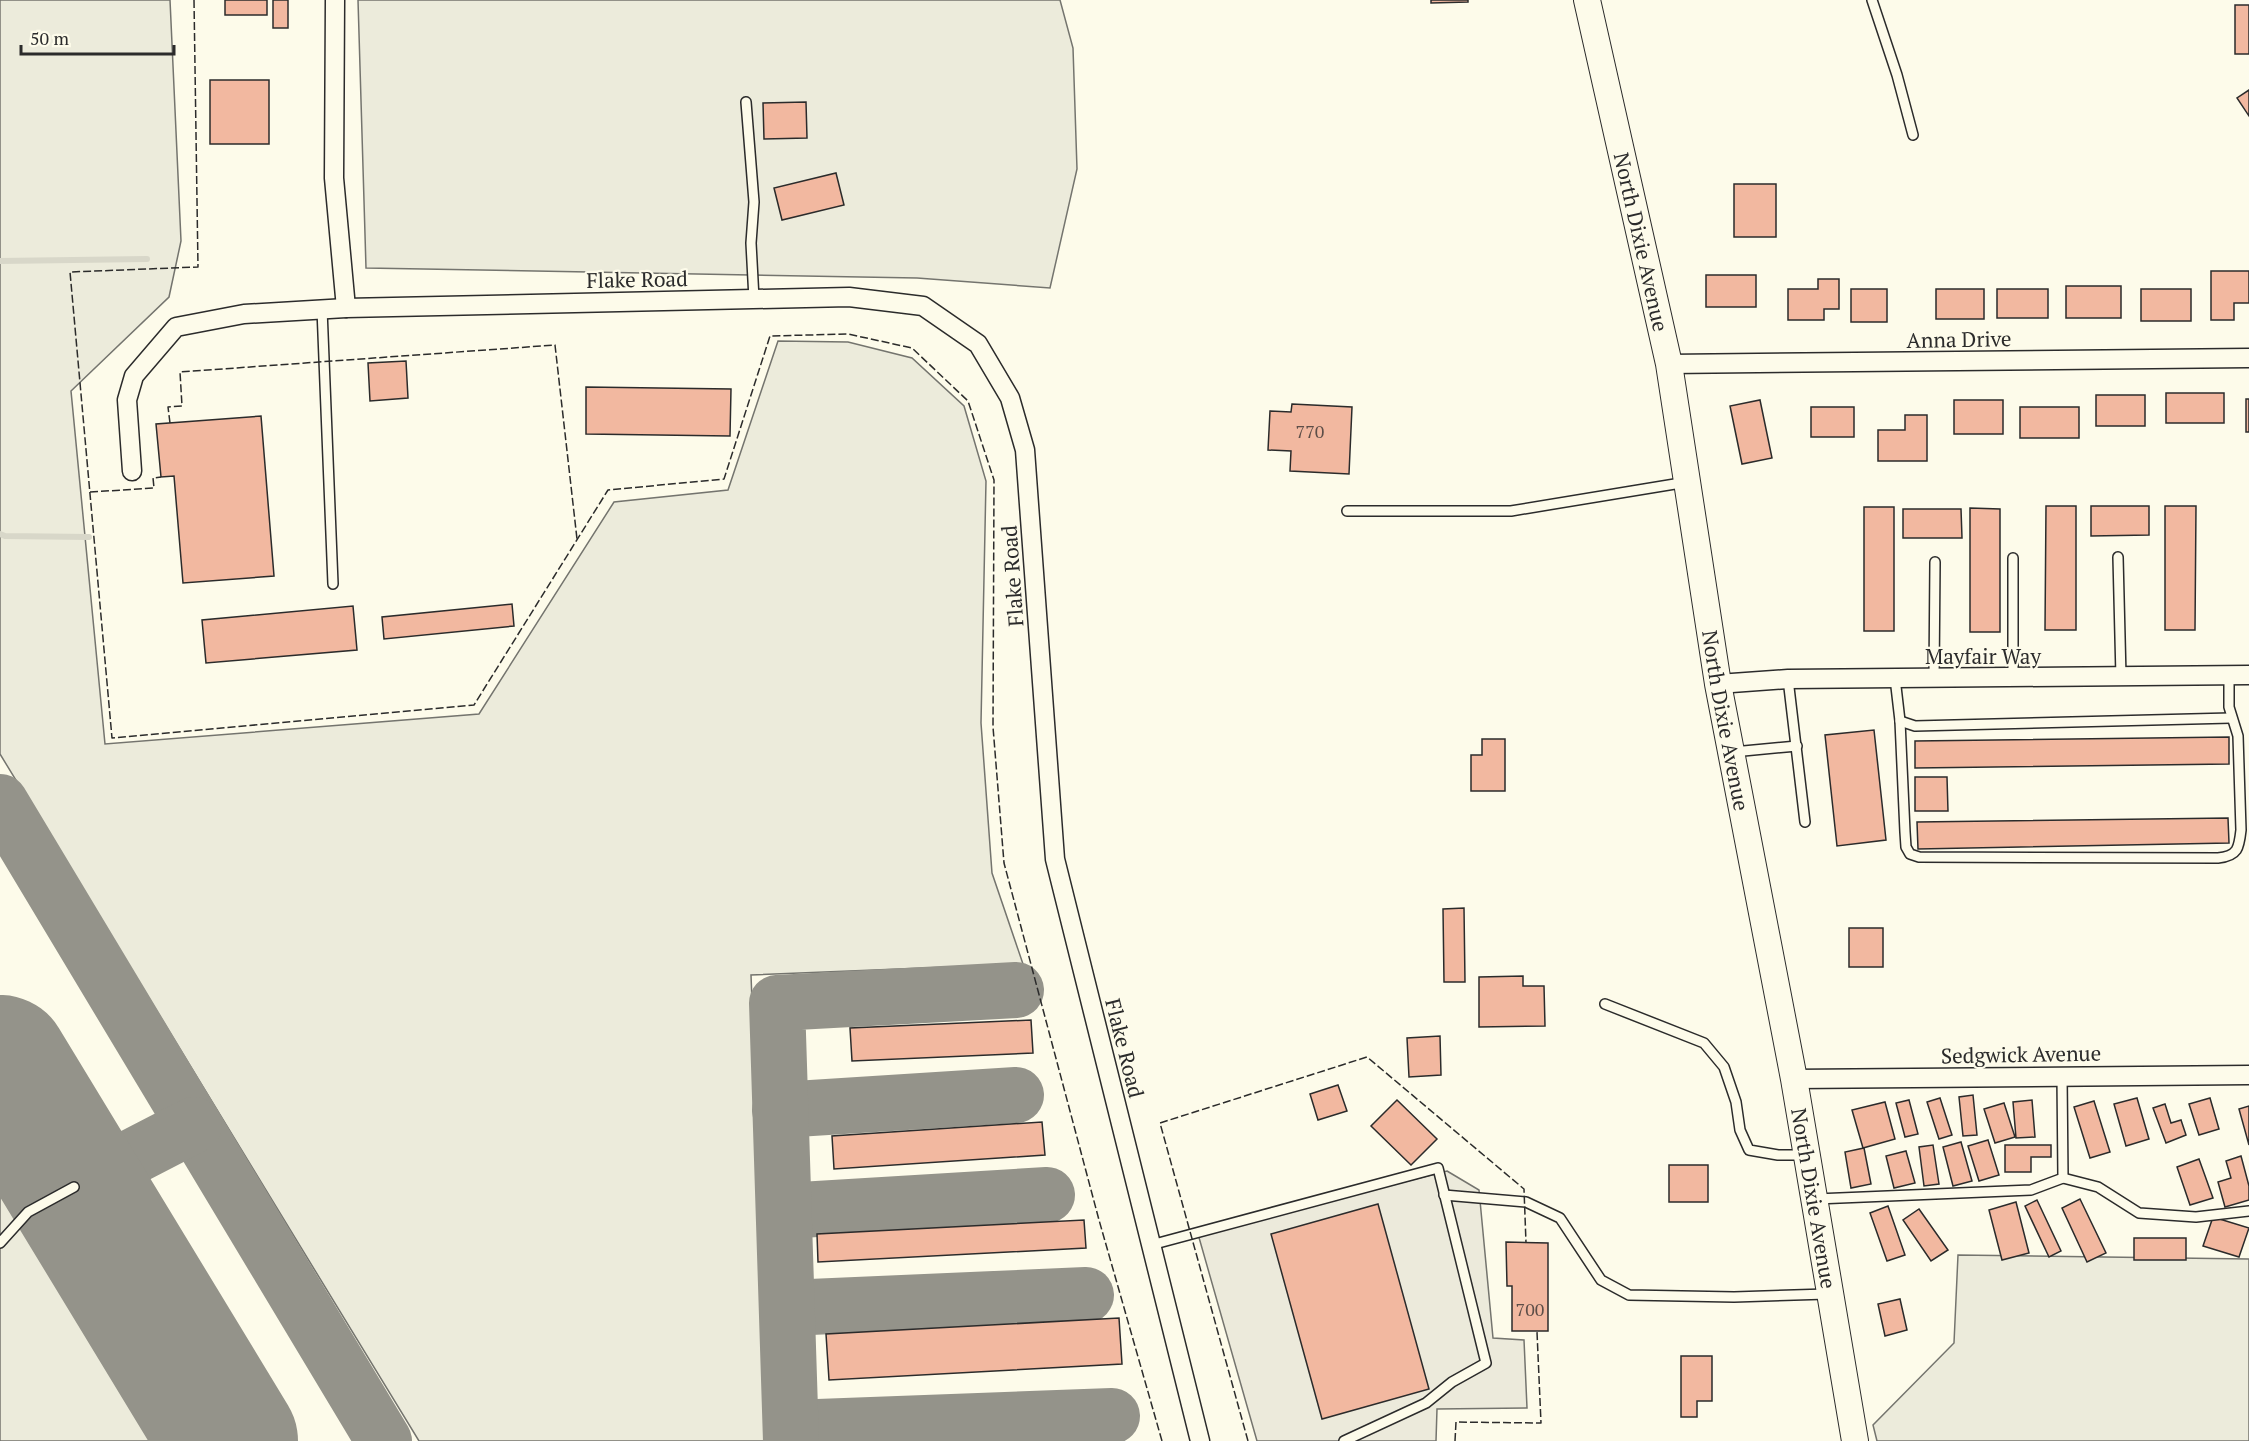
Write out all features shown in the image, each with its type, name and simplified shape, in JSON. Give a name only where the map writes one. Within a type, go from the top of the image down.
[{"type":"street","points":[[335,0],[334,178],[346,308]]},
{"type":"street","name":"North Dixie Avenue","points":[[1587,0],[1669,364],[1718,684],[1794,1079],[1855,1441]]},
{"type":"street","name":"Flake Road","points":[[132,471],[127,400],[134,376],[176,327],[244,314],[346,308],[849,297],[923,306],[978,344],[1010,398],[1025,450],[1055,859],[1200,1441]]},
{"type":"street","name":"Anna Drive","points":[[1669,364],[2249,358]]},
{"type":"street","name":"Mayfair Way","points":[[1718,684],[1788,679],[2249,675]]},
{"type":"street","name":"Sedgwick Avenue","points":[[1794,1079],[2249,1075]]},
{"type":"lane","points":[[1872,0],[1897,75],[1913,135]]},
{"type":"lane","points":[[746,102],[754,202],[751,243],[753,299]]},
{"type":"lane","points":[[322,309],[333,584]]},
{"type":"lane","points":[[1347,511],[1511,511],[1687,482]]},
{"type":"lane","points":[[2118,557],[2121,677]]},
{"type":"lane","points":[[2013,558],[2013,678]]},
{"type":"lane","points":[[1934,679],[1935,562]]},
{"type":"lane","points":[[1895,678],[1900,721],[1906,847],[1910,854],[1919,858],[2218,858],[2229,857],[2235,852],[2241,830],[2238,736],[2231,718],[2229,675]]},
{"type":"lane","points":[[1788,679],[1805,822]]},
{"type":"lane","points":[[1900,721],[1915,726],[2231,718]]},
{"type":"lane","points":[[1731,753],[1797,746]]},
{"type":"lane","points":[[1605,1004],[1704,1043],[1724,1066],[1736,1102],[1740,1130],[1749,1150],[1778,1155],[1806,1155]]},
{"type":"lane","points":[[2062,1076],[2063,1178]]},
{"type":"lane","points":[[1151,1245],[1438,1168],[1486,1363],[1452,1382],[1426,1403],[1344,1441]]},
{"type":"lane","points":[[1814,1199],[2031,1190],[2063,1178],[2097,1187],[2139,1213],[2196,1217],[2249,1211]]},
{"type":"lane","points":[[0,1243],[28,1212],[74,1187]]},
{"type":"lane","points":[[1444,1195],[1526,1202],[1560,1218],[1601,1280],[1629,1295],[1734,1297],[1830,1294]]},
{"type":"shaded area","points":[[0,0],[170,0],[181,241],[169,297],[71,391],[105,744],[479,714],[614,502],[728,490],[778,341],[848,342],[912,358],[964,406],[986,481],[981,723],[992,873],[1023,964],[751,975],[769,1441],[419,1441],[0,754]]},
{"type":"shaded area","points":[[358,0],[1060,0],[1073,48],[1077,169],[1050,288],[917,278],[366,268]]},
{"type":"shaded area","points":[[0,1171],[165,1441],[0,1441]]},
{"type":"shaded area","points":[[1447,1171],[1479,1190],[1493,1338],[1524,1340],[1527,1408],[1437,1409],[1436,1441],[1257,1441],[1198,1234]]},
{"type":"shaded area","points":[[1958,1255],[2249,1259],[2249,1441],[1877,1441],[1873,1425],[1954,1343]]},
{"type":"building","points":[[225,0],[267,0],[267,15],[225,15]]},
{"type":"building","points":[[273,0],[288,0],[288,28],[273,28]]},
{"type":"building","points":[[1431,0],[1468,0],[1468,2],[1431,3]]},
{"type":"building","points":[[2235,5],[2249,5],[2249,54],[2235,54]]},
{"type":"building","points":[[210,80],[269,80],[269,144],[210,144]]},
{"type":"building","points":[[2249,90],[2249,116],[2237,98]]},
{"type":"building","points":[[806,102],[807,138],[764,139],[763,103]]},
{"type":"building","points":[[836,173],[844,205],[782,220],[774,188]]},
{"type":"building","points":[[1734,184],[1776,184],[1776,237],[1734,237]]},
{"type":"building","points":[[2211,271],[2249,271],[2249,303],[2234,303],[2234,320],[2211,320]]},
{"type":"building","points":[[1706,275],[1756,275],[1756,307],[1706,307]]},
{"type":"building","points":[[1818,279],[1839,279],[1839,309],[1824,309],[1824,320],[1788,320],[1788,289],[1818,289]]},
{"type":"building","points":[[2066,286],[2121,286],[2121,318],[2066,318]]},
{"type":"building","points":[[1851,289],[1887,289],[1887,322],[1851,322]]},
{"type":"building","points":[[1936,289],[1984,289],[1984,319],[1936,319]]},
{"type":"building","points":[[1997,289],[2048,289],[2048,318],[1997,318]]},
{"type":"building","points":[[2141,289],[2191,289],[2191,321],[2141,321]]},
{"type":"building","points":[[406,361],[408,398],[370,401],[368,363]]},
{"type":"building","points":[[586,387],[731,389],[730,436],[586,434]]},
{"type":"building","points":[[2166,393],[2224,393],[2224,423],[2166,423]]},
{"type":"building","points":[[2096,395],[2145,395],[2145,426],[2096,426]]},
{"type":"building","points":[[2246,399],[2249,399],[2249,432],[2246,432]]},
{"type":"building","points":[[1760,400],[1772,458],[1742,464],[1730,406]]},
{"type":"building","points":[[1954,400],[2003,400],[2003,434],[1954,434]]},
{"type":"building","points":[[1292,404],[1352,407],[1349,474],[1290,471],[1291,451],[1268,450],[1270,411],[1291,412]]},
{"type":"building","points":[[1811,407],[1854,407],[1854,437],[1811,437]]},
{"type":"building","points":[[2020,407],[2079,407],[2079,438],[2020,438]]},
{"type":"building","points":[[1905,415],[1927,415],[1927,461],[1878,461],[1878,430],[1905,430]]},
{"type":"building","points":[[261,416],[274,576],[183,583],[174,476],[161,477],[156,424]]},
{"type":"building","points":[[2046,506],[2076,506],[2076,630],[2045,630]]},
{"type":"building","points":[[2091,506],[2149,506],[2149,535],[2091,536]]},
{"type":"building","points":[[2165,506],[2196,506],[2195,630],[2165,630]]},
{"type":"building","points":[[1864,507],[1894,507],[1894,631],[1864,631]]},
{"type":"building","points":[[1970,508],[2000,509],[2000,632],[1970,632]]},
{"type":"building","points":[[1903,509],[1961,509],[1962,538],[1903,538]]},
{"type":"building","points":[[512,604],[514,626],[384,639],[382,617]]},
{"type":"building","points":[[353,606],[357,650],[206,663],[202,620]]},
{"type":"building","points":[[1874,730],[1886,840],[1837,846],[1825,735]]},
{"type":"building","points":[[2229,737],[2229,764],[1915,768],[1915,741]]},
{"type":"building","points":[[1482,739],[1505,739],[1505,791],[1471,791],[1471,755],[1482,755]]},
{"type":"building","points":[[1915,777],[1947,777],[1948,811],[1915,811]]},
{"type":"building","points":[[2228,818],[2229,843],[1918,849],[1917,822]]},
{"type":"building","points":[[1464,908],[1465,982],[1444,982],[1443,909]]},
{"type":"building","points":[[1849,928],[1883,928],[1883,967],[1849,967]]},
{"type":"building","points":[[1523,976],[1523,986],[1544,986],[1545,1026],[1479,1027],[1479,977]]},
{"type":"building","points":[[1031,1020],[1033,1053],[852,1061],[850,1028]]},
{"type":"building","points":[[1440,1036],[1441,1075],[1409,1077],[1407,1038]]},
{"type":"building","points":[[1338,1085],[1347,1111],[1318,1120],[1310,1094]]},
{"type":"building","points":[[1973,1095],[1977,1135],[1963,1136],[1959,1097]]},
{"type":"building","points":[[1940,1098],[1952,1135],[1939,1139],[1927,1102]]},
{"type":"building","points":[[2137,1098],[2149,1139],[2126,1146],[2114,1104]]},
{"type":"building","points":[[2210,1098],[2219,1129],[2199,1135],[2189,1104]]},
{"type":"building","points":[[1397,1100],[1437,1139],[1411,1165],[1371,1126]]},
{"type":"building","points":[[1909,1100],[1918,1134],[1905,1137],[1896,1103]]},
{"type":"building","points":[[2032,1100],[2035,1137],[2016,1138],[2013,1102]]},
{"type":"building","points":[[2094,1101],[2110,1152],[2090,1158],[2074,1107]]},
{"type":"building","points":[[1885,1102],[1895,1139],[1863,1148],[1852,1110]]},
{"type":"building","points":[[2004,1103],[2015,1137],[1995,1143],[1984,1109]]},
{"type":"building","points":[[2165,1104],[2171,1123],[2181,1120],[2186,1135],[2166,1143],[2153,1108]]},
{"type":"building","points":[[2249,1106],[2249,1145],[2239,1109]]},
{"type":"building","points":[[1042,1122],[1045,1155],[834,1169],[832,1136]]},
{"type":"building","points":[[1988,1140],[1999,1175],[1979,1181],[1968,1146]]},
{"type":"building","points":[[1961,1142],[1972,1181],[1953,1186],[1943,1147]]},
{"type":"building","points":[[1933,1145],[1939,1184],[1924,1186],[1919,1147]]},
{"type":"building","points":[[2005,1145],[2051,1145],[2051,1157],[2031,1157],[2031,1172],[2005,1172]]},
{"type":"building","points":[[1864,1148],[1871,1184],[1851,1188],[1845,1152]]},
{"type":"building","points":[[1906,1151],[1915,1183],[1894,1188],[1886,1156]]},
{"type":"building","points":[[2241,1156],[2249,1186],[2249,1200],[2225,1207],[2218,1182],[2231,1178],[2226,1161]]},
{"type":"building","points":[[2199,1159],[2213,1198],[2190,1205],[2177,1167]]},
{"type":"building","points":[[1669,1165],[1708,1165],[1708,1202],[1669,1202]]},
{"type":"building","points":[[2080,1199],[2106,1253],[2087,1262],[2062,1208]]},
{"type":"building","points":[[2037,1200],[2061,1251],[2049,1257],[2025,1206]]},
{"type":"building","points":[[2016,1202],[2029,1253],[2002,1260],[1989,1210]]},
{"type":"building","points":[[1378,1204],[1429,1389],[1322,1419],[1271,1234]]},
{"type":"building","points":[[1888,1206],[1905,1255],[1887,1261],[1870,1213]]},
{"type":"building","points":[[1919,1209],[1948,1250],[1931,1261],[1903,1220]]},
{"type":"building","points":[[2213,1217],[2249,1228],[2239,1257],[2203,1246]]},
{"type":"building","points":[[1084,1220],[1086,1248],[818,1262],[817,1234]]},
{"type":"building","points":[[2134,1238],[2186,1238],[2186,1260],[2134,1260]]},
{"type":"building","points":[[1506,1242],[1548,1243],[1548,1331],[1512,1331],[1512,1286],[1507,1286]]},
{"type":"building","points":[[1900,1299],[1907,1330],[1885,1336],[1878,1304]]},
{"type":"building","points":[[1119,1318],[1122,1364],[829,1380],[826,1334]]},
{"type":"building","points":[[1681,1356],[1712,1356],[1712,1401],[1697,1401],[1697,1417],[1681,1417]]},
{"type":"waterway","points":[[0,261],[147,259]]},
{"type":"waterway","points":[[0,534],[5,536],[89,537]]},
{"type":"taxiway","points":[[0,802],[384,1441]]},
{"type":"taxiway","points":[[791,1441],[777,1003],[1016,990]]},
{"type":"taxiway","points":[[780,1110],[1016,1095]]},
{"type":"taxiway","points":[[74,1187],[194,1125]]},
{"type":"taxiway","points":[[784,1211],[1047,1195]]},
{"type":"taxiway","points":[[787,1308],[1086,1295]]},
{"type":"taxiway","points":[[791,1428],[1112,1416]]},
{"type":"runway","points":[[0,1064],[229,1441]]},
{"type":"fence","points":[[194,0],[198,267],[70,272],[112,738],[474,705],[608,490],[724,479],[770,336],[848,334],[912,348],[968,401],[994,480],[993,727],[1004,863],[1099,1220],[1162,1441]]},
{"type":"fence","points":[[170,423],[168,407],[182,406],[180,372],[555,345],[577,539]]},
{"type":"fence","points":[[90,492],[154,488],[153,478],[161,477]]},
{"type":"fence","points":[[1248,1441],[1160,1123],[1367,1057],[1524,1189],[1526,1243]]},
{"type":"fence","points":[[1455,1441],[1456,1422],[1541,1423],[1537,1332]]}]
